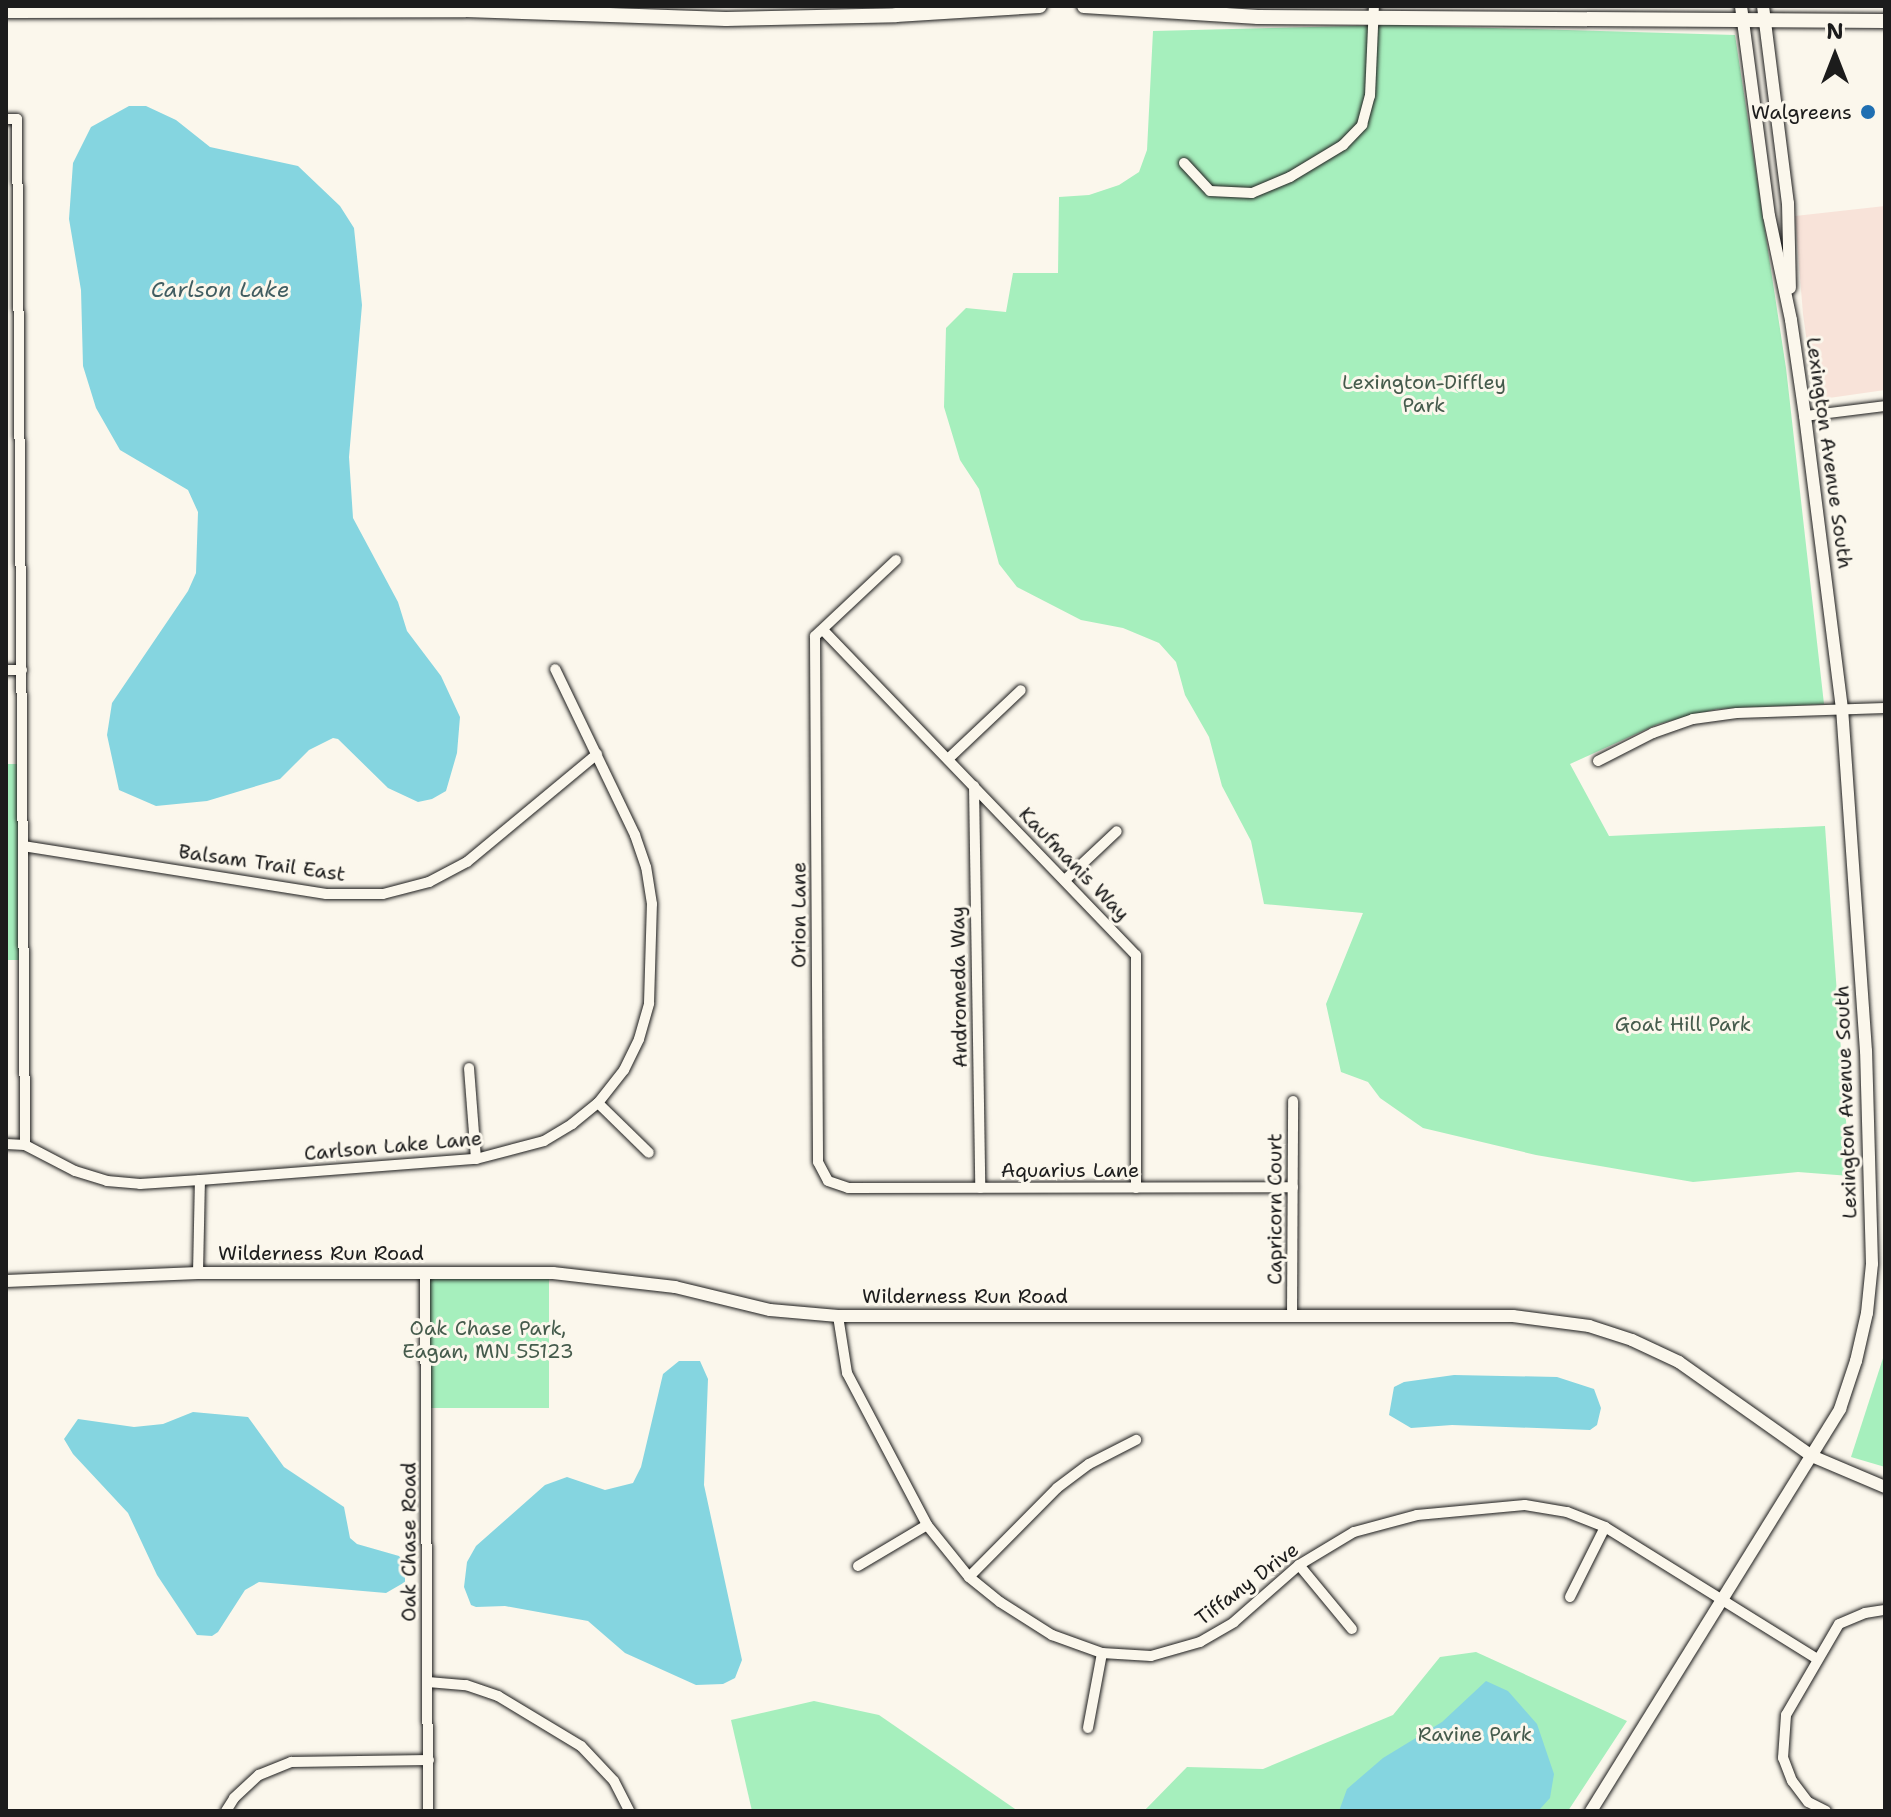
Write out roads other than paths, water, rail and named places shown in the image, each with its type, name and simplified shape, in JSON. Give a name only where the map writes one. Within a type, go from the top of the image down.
[{"type":"main road","points":[[6,11],[240,8],[465,10],[726,19],[896,15],[1040,6]]},
{"type":"main road","points":[[1084,6],[1258,17],[1374,12],[1742,13],[1885,21]]},
{"type":"street","points":[[1184,163],[1210,191],[1252,193],[1290,177],[1343,145],[1362,125],[1370,96],[1374,12]]},
{"type":"street","name":"Lexington Avenue South","points":[[1591,1811],[1840,1409],[1856,1361],[1867,1313],[1872,1264],[1866,1051],[1842,709],[1805,416],[1791,320],[1769,216],[1742,13]]},
{"type":"street","name":"Lexington Avenue South","points":[[1764,14],[1788,203],[1791,320]]},
{"type":"street","points":[[12,119],[22,670],[25,1145]]},
{"type":"street","points":[[1805,416],[1885,406]]},
{"type":"street","points":[[823,630],[896,560]]},
{"type":"street","name":"Kaufmanis Way","points":[[823,630],[1136,955],[1136,1188]]},
{"type":"street","name":"Orion Lane","points":[[823,630],[815,636],[818,1162],[828,1181],[848,1188]]},
{"type":"street","name":"Carlson Lake Lane","points":[[6,1144],[25,1145],[75,1171],[107,1181],[140,1184],[200,1180],[476,1159],[544,1141],[598,1103],[624,1070],[639,1039],[649,1003],[653,967],[652,904],[646,867],[635,835],[555,669]]},
{"type":"street","points":[[6,670],[22,670]]},
{"type":"street","points":[[948,759],[1021,690]]},
{"type":"street","points":[[1598,761],[1653,733],[1693,719],[1737,713],[1885,708]]},
{"type":"street","name":"Balsam Trail East","points":[[23,846],[326,894],[383,894],[429,882],[467,862],[597,754]]},
{"type":"street","name":"Andromeda Way","points":[[974,786],[980,1188]]},
{"type":"street","points":[[1065,880],[1117,831]]},
{"type":"street","points":[[469,1068],[476,1159]]},
{"type":"street","name":"Capricorn Court","points":[[1292,1317],[1293,1101]]},
{"type":"street","points":[[598,1103],[649,1153]]},
{"type":"street","points":[[198,1273],[200,1180]]},
{"type":"street","name":"Aquarius Lane","points":[[848,1188],[1293,1187]]},
{"type":"street","name":"Wilderness Run Road","points":[[6,1281],[198,1273],[609,1277],[675,1287],[770,1310],[838,1316],[1513,1316],[1589,1326],[1632,1340],[1679,1362],[1812,1456],[1885,1487]]},
{"type":"street","name":"Oak Chase Road","points":[[425,1273],[428,1811]]},
{"type":"street","name":"Tiffany Drive","points":[[838,1316],[847,1373],[927,1525],[969,1577],[1000,1602],[1052,1635],[1102,1653],[1151,1656],[1200,1642],[1234,1622],[1299,1565],[1354,1532],[1417,1515],[1525,1505],[1567,1512],[1605,1527],[1817,1659]]},
{"type":"street","points":[[969,1577],[1057,1488],[1089,1464],[1136,1440]]},
{"type":"street","points":[[858,1566],[927,1525]]},
{"type":"street","points":[[1570,1597],[1605,1527]]},
{"type":"street","points":[[1299,1565],[1352,1629]]},
{"type":"street","points":[[1826,1811],[1808,1802],[1792,1781],[1783,1758],[1786,1715],[1839,1624],[1865,1613],[1885,1610]]},
{"type":"street","points":[[1088,1728],[1102,1653]]},
{"type":"street","points":[[428,1682],[466,1685],[498,1696],[581,1746],[614,1781],[629,1811]]},
{"type":"street","points":[[226,1811],[234,1798],[259,1775],[291,1762],[429,1760]]},
{"type":"water","name":"Carlson Lake","points":[[129,106],[146,106],[176,120],[210,147],[298,166],[340,206],[354,228],[362,305],[349,457],[353,518],[398,602],[407,631],[441,676],[460,717],[457,753],[446,791],[432,799],[418,802],[388,788],[338,739],[333,738],[309,750],[280,779],[207,801],[156,806],[119,790],[107,735],[112,703],[188,591],[196,573],[198,512],[188,490],[120,450],[96,408],[83,366],[81,290],[69,219],[73,163],[91,127]]},
{"type":"water","points":[[679,1361],[700,1361],[708,1379],[704,1485],[742,1660],[735,1678],[723,1684],[696,1685],[625,1653],[588,1621],[505,1606],[476,1607],[471,1605],[464,1587],[467,1562],[476,1546],[545,1485],[567,1477],[605,1490],[633,1483],[641,1467],[663,1374]]},
{"type":"water","points":[[1454,1375],[1557,1377],[1594,1389],[1601,1408],[1597,1425],[1590,1430],[1452,1425],[1411,1428],[1389,1415],[1394,1387],[1404,1382]]},
{"type":"water","points":[[193,1412],[248,1417],[284,1467],[344,1507],[350,1538],[357,1544],[399,1556],[405,1564],[405,1582],[386,1593],[259,1582],[245,1590],[218,1632],[212,1636],[197,1635],[157,1575],[128,1513],[73,1454],[64,1439],[78,1419],[134,1427],[163,1424]]},
{"type":"water","points":[[1486,1681],[1508,1691],[1537,1724],[1554,1774],[1550,1798],[1540,1809],[1339,1811],[1347,1789],[1383,1758],[1442,1722]]},
{"type":"place","name":"Walgreens","points":[[1868,112]]},
{"type":"park label","name":"Lexington-Diffley Park","points":[[1424,394]]},
{"type":"park label","name":"Goat Hill Park","points":[[1683,1024]]},
{"type":"park label","name":"Oak Chase Park, Eagan, MN 55123","points":[[488,1340]]},
{"type":"park label","name":"Ravine Park","points":[[1475,1734]]}]
